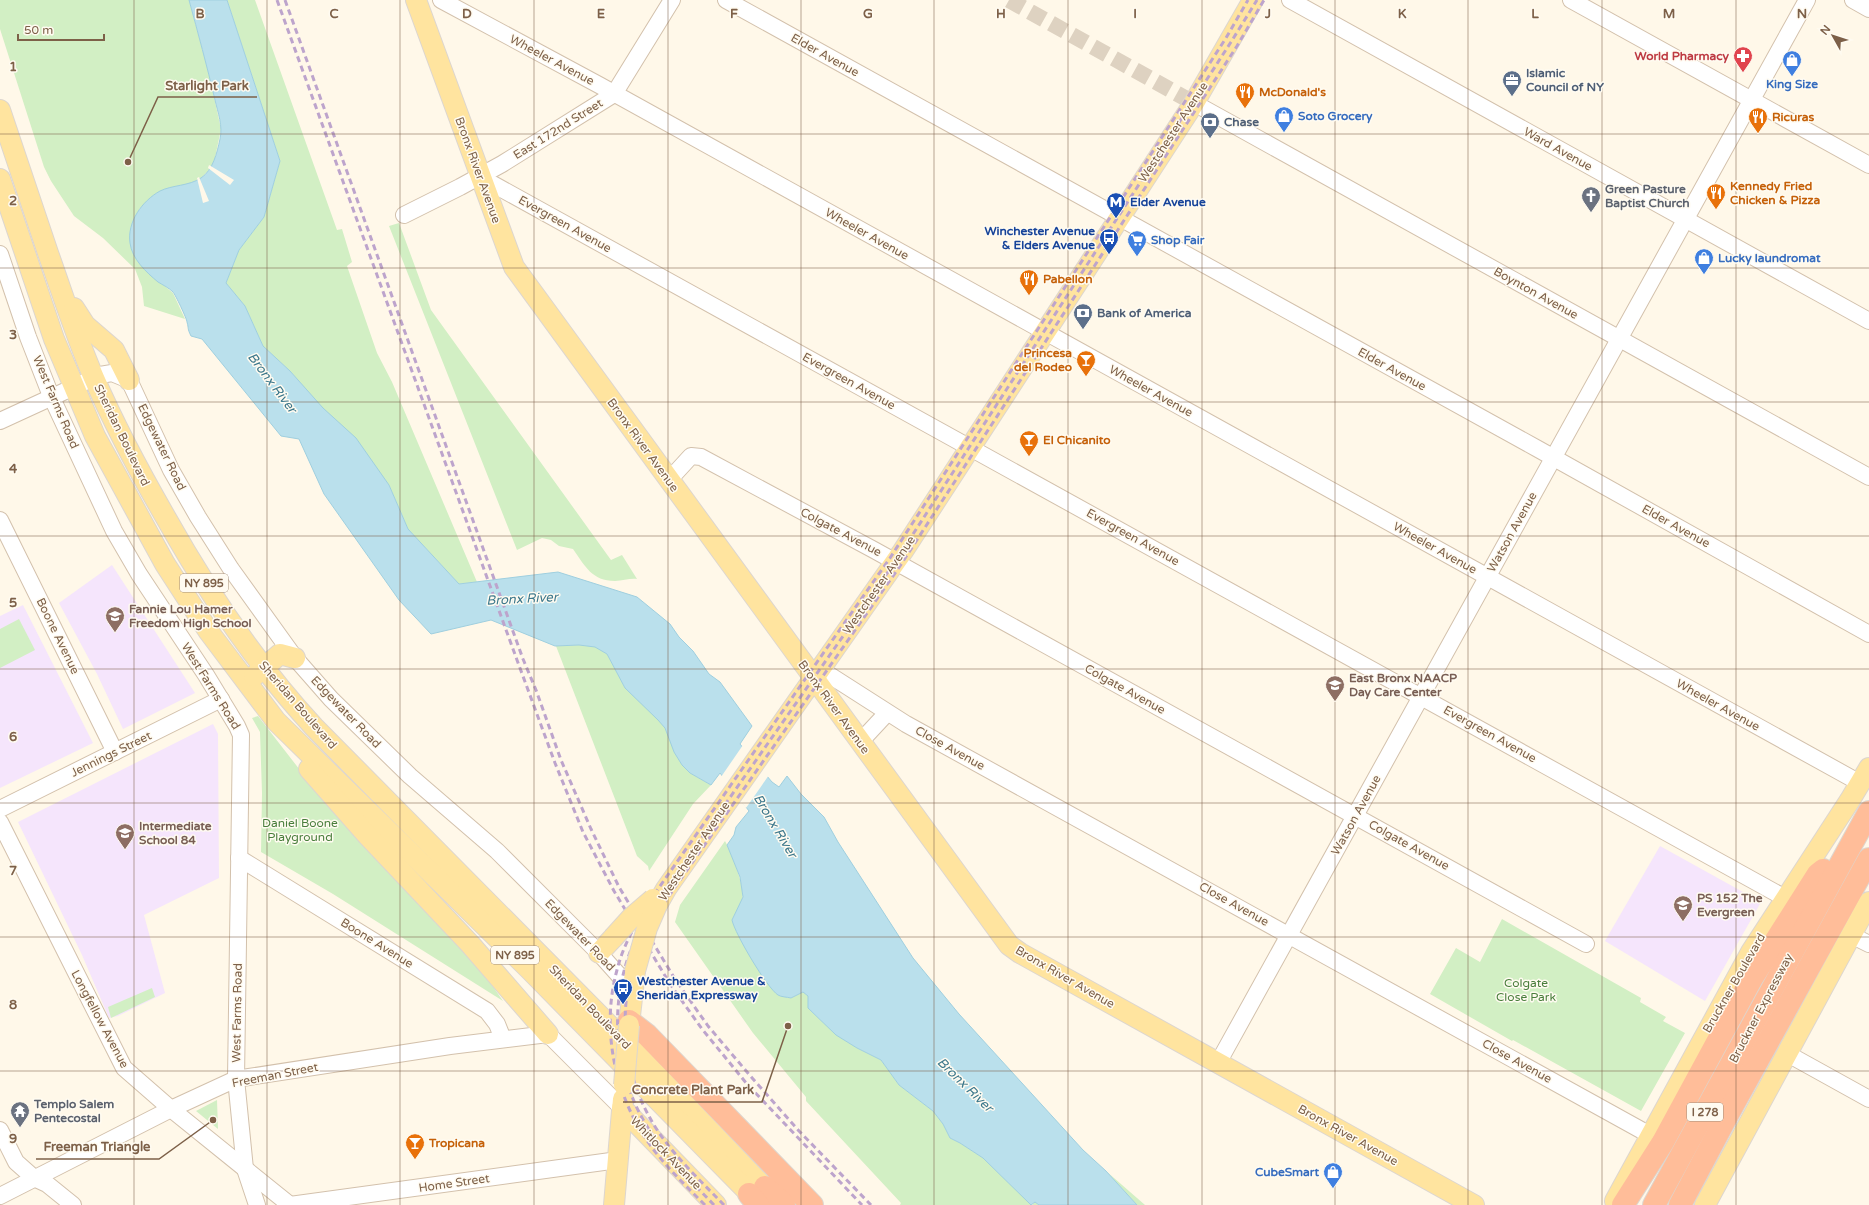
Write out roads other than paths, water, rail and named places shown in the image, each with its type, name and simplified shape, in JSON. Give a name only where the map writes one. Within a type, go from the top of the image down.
[{"type":"highway","name":"Bruckner Expressway","points":[[1654,1205],[1755,1017],[1869,812]]},
{"type":"highway","points":[[1623,1205],[1663,1142],[1740,999],[1765,956],[1818,874],[1849,847]]},
{"type":"highway","name":"Bruckner Expressway","points":[[1680,1205],[1775,1028],[1869,860]]},
{"type":"highway","points":[[629,1023],[647,1035],[812,1205]]},
{"type":"highway","name":"NY 895","points":[[758,1198],[784,1205]]},
{"type":"main road","name":"Bronx River Avenue","points":[[416,0],[514,268],[669,480],[817,674],[860,742],[1011,947],[1474,1205]]},
{"type":"main road","name":"Westchester Avenue","points":[[614,1205],[633,980],[646,932],[659,898],[895,562],[1194,103],[1253,0]]},
{"type":"main road","name":"Sheridan Boulevard","points":[[0,110],[61,288],[94,378],[129,452],[185,552],[230,622],[298,710],[590,1006],[758,1198]]},
{"type":"main road","name":"Sheridan Boulevard","points":[[0,179],[42,305],[92,429],[114,472],[166,564],[209,632],[246,682],[276,721],[560,1000],[758,1198]]},
{"type":"main road","points":[[61,288],[85,325],[117,354],[129,380]]},
{"type":"main road","points":[[246,682],[280,654],[295,658]]},
{"type":"main road","points":[[276,721],[310,771],[340,806],[470,944],[548,1034]]},
{"type":"main road","name":"Bruckner Boulevard","points":[[1613,1205],[1750,952],[1865,776]]},
{"type":"main road","points":[[599,953],[632,917],[659,898]]},
{"type":"main road","points":[[1704,1205],[1869,902]]},
{"type":"main road","name":"Whitlock Avenue","points":[[622,1108],[716,1205]]},
{"type":"main road","points":[[758,1198],[780,1205]]},
{"type":"street","name":"Wheeler Avenue","points":[[441,0],[614,94],[1487,577],[1865,776]]},
{"type":"street","name":"East 172nd Street","points":[[404,215],[480,177],[614,94],[672,0]]},
{"type":"street","name":"Elder Avenue","points":[[726,0],[1869,634]]},
{"type":"street","name":"Ward Avenue","points":[[1290,0],[1869,321]]},
{"type":"street","points":[[1571,0],[1869,165]]},
{"type":"street","name":"Watson Avenue","points":[[1218,1063],[1620,339],[1806,0]]},
{"type":"street","points":[[1853,0],[1869,9]]},
{"type":"street","name":"Boynton Avenue","points":[[1203,108],[1869,477]]},
{"type":"street","name":"Evergreen Avenue","points":[[480,177],[1785,898]]},
{"type":"street","name":"West Farms Road","points":[[0,254],[28,337],[52,396],[114,531],[139,574],[221,699],[237,726],[242,741],[236,1079],[245,1169],[258,1205]]},
{"type":"street","points":[[0,421],[52,396],[112,372],[129,380]]},
{"type":"street","name":"Edgewater Road","points":[[129,380],[171,470],[198,517],[231,569],[295,658],[331,699],[397,763],[448,809],[490,843],[599,953],[633,980]]},
{"type":"street","name":"Colgate Avenue","points":[[669,480],[691,456],[701,456],[1586,944]]},
{"type":"street","name":"Boone Avenue","points":[[0,520],[115,752]]},
{"type":"street","name":"Close Avenue","points":[[817,674],[1650,1135]]},
{"type":"street","name":"Jennings Street","points":[[0,809],[221,699]]},
{"type":"street","points":[[860,742],[887,713]]},
{"type":"street","name":"Longfellow Avenue","points":[[0,822],[124,1068],[171,1109],[290,1205]]},
{"type":"street","name":"Boone Avenue","points":[[239,858],[487,1011],[497,1024],[503,1039]]},
{"type":"street","points":[[1851,935],[1869,944]]},
{"type":"street","name":"Freeman Street","points":[[0,1196],[171,1109],[236,1079],[503,1039],[548,1034]]},
{"type":"street","name":"Whitlock Avenue","points":[[548,1034],[622,1108]]},
{"type":"street","points":[[1786,1053],[1869,1099]]},
{"type":"street","points":[[0,1130],[16,1162],[34,1178],[47,1184],[73,1205]]},
{"type":"street","name":"Home Street","points":[[290,1205],[618,1160]]},
{"type":"water","name":"Bronx River","points":[[189,0],[227,0],[280,161],[264,217],[239,250],[226,283],[245,306],[263,346],[290,371],[323,408],[356,438],[389,485],[408,529],[459,584],[558,572],[637,597],[670,624],[679,637],[693,651],[709,674],[720,682],[752,726],[740,744],[772,782],[779,787],[787,776],[801,794],[824,817],[838,842],[913,958],[959,1014],[1083,1150],[1106,1171],[1137,1205],[1039,1205],[1035,1202],[1031,1205],[983,1158],[950,1138],[943,1124],[933,1111],[899,1085],[881,1060],[836,1035],[808,1008],[808,996],[803,992],[791,998],[778,995],[752,960],[734,927],[732,920],[743,897],[740,877],[727,845],[734,835],[736,827],[749,811],[720,773],[711,785],[690,773],[682,765],[674,752],[665,728],[625,688],[607,654],[595,647],[579,645],[555,646],[491,620],[431,634],[399,600],[324,494],[299,439],[281,436],[202,339],[191,336],[185,316],[173,292],[153,278],[140,265],[131,249],[130,243],[133,220],[147,200],[160,191],[191,183],[205,175],[214,161],[221,134],[220,120]]},
{"type":"tunnel","points":[[1009,0],[1203,108]]},
{"type":"railway","points":[[277,0],[517,660],[555,763],[583,832],[614,891],[670,984],[702,1029],[747,1084],[862,1205]]},
{"type":"railway","points":[[285,0],[523,659],[536,690],[561,760],[591,829],[619,887],[675,979],[708,1026],[799,1131],[871,1205]]},
{"type":"railway","points":[[705,1205],[668,1167],[648,1142],[636,1123],[619,1081],[611,1037],[610,1014],[612,992],[617,970],[627,943],[651,899],[890,558],[1226,38],[1248,0]]},
{"type":"railway","points":[[714,1205],[682,1172],[654,1137],[640,1114],[622,1065],[618,1040],[620,988],[626,963],[636,938],[656,903],[895,562],[1257,0]]},
{"type":"railway","points":[[724,1205],[674,1153],[657,1130],[641,1100],[634,1080],[626,1040],[626,999],[635,959],[642,941],[656,915],[673,890],[900,566],[1237,46],[1264,0]]},
{"type":"place","name":"World Pharmacy","points":[[1743,73]]},
{"type":"place","name":"King Size","points":[[1792,77]]},
{"type":"place","name":"Islamic Council of NY","points":[[1512,97]]},
{"type":"place","name":"McDonald's","points":[[1245,109]]},
{"type":"place","name":"Soto Grocery","points":[[1284,133]]},
{"type":"place","name":"Ricuras","points":[[1758,134]]},
{"type":"place","name":"Chase","points":[[1210,139]]},
{"type":"place","name":"Starlight Park","points":[[128,162]]},
{"type":"place","name":"Kennedy Fried Chicken & Pizza","points":[[1716,210]]},
{"type":"place","name":"Green Pasture Baptist Church","points":[[1591,213]]},
{"type":"place","name":"Elder Avenue","points":[[1116,219]]},
{"type":"place","name":"Winchester Avenue & Elders Avenue","points":[[1109,255]]},
{"type":"place","name":"Shop Fair","points":[[1137,257]]},
{"type":"place","name":"Lucky laundromat","points":[[1704,275]]},
{"type":"place","name":"Pabellon","points":[[1029,296]]},
{"type":"place","name":"Bank of America","points":[[1083,330]]},
{"type":"place","name":"Princesa del Rodeo","points":[[1086,377]]},
{"type":"place","name":"El Chicanito","points":[[1029,457]]},
{"type":"place","name":"Fannie Lou Hamer Freedom High School","points":[[115,633]]},
{"type":"place","name":"East Bronx NAACP Day Care Center","points":[[1335,702]]},
{"type":"place","name":"Intermediate School 84","points":[[125,850]]},
{"type":"place","name":"PS 152 The Evergreen","points":[[1683,922]]},
{"type":"place","name":"Westchester Avenue & Sheridan Expressway","points":[[623,1005]]},
{"type":"place","name":"Concrete Plant Park","points":[[788,1026]]},
{"type":"place","name":"Freeman Triangle","points":[[213,1120]]},
{"type":"place","name":"Templo Salem Pentecostal","points":[[20,1128]]},
{"type":"place","name":"Tropicana","points":[[415,1160]]},
{"type":"place","name":"CubeSmart","points":[[1333,1189]]},
{"type":"park label","name":"Daniel Boone Playground","points":[[300,830]]},
{"type":"park label","name":"Colgate Close Park","points":[[1526,990]]}]
